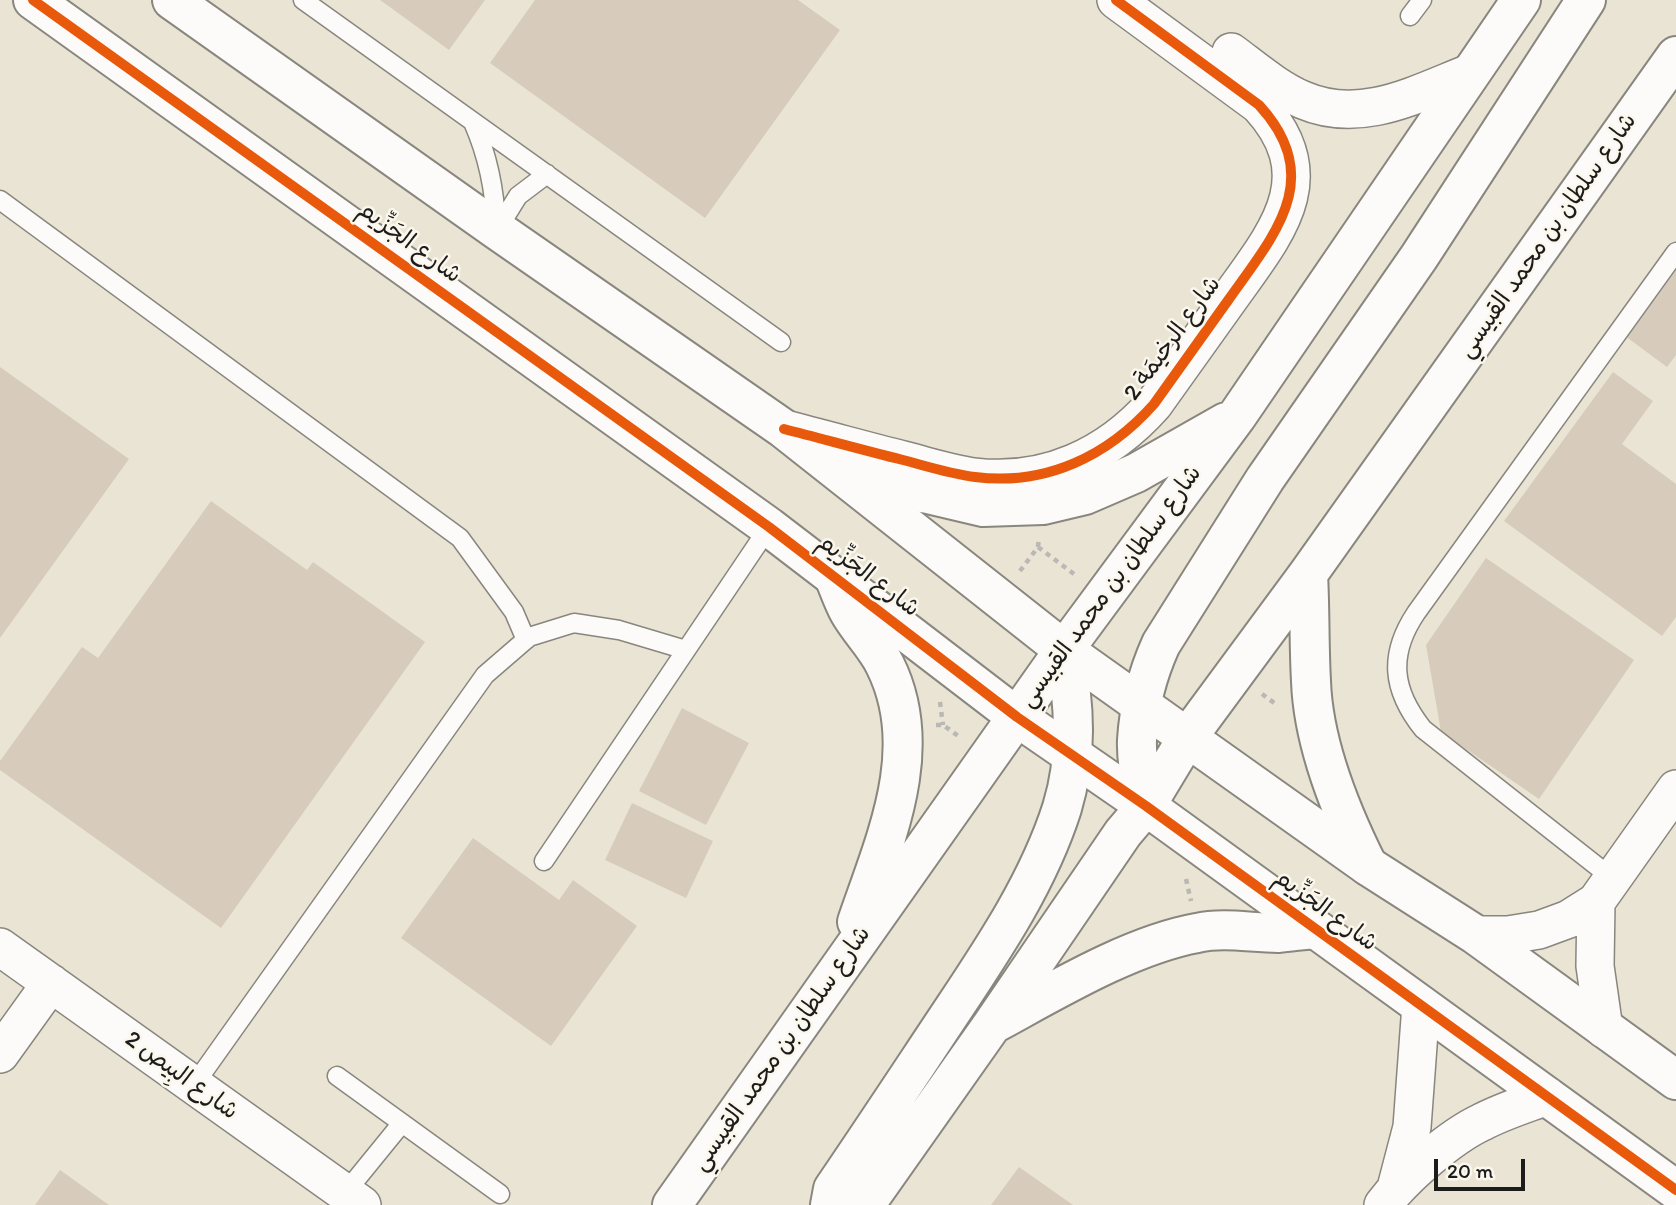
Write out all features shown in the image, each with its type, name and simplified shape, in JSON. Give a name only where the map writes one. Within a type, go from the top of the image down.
[{"type":"main road","name":"شارع الجَزِّيم","points":[[33,0],[769,527],[1017,717],[1146,806],[1676,1189]]},
{"type":"main road","points":[[172,0],[496,230],[784,429],[1064,650],[1368,866],[1476,935],[1676,1080]]},
{"type":"main road","name":"شارع سلطان بن محمد القبيسي","points":[[671,1204],[1064,650],[1237,416],[1521,0]]},
{"type":"main road","points":[[1146,806],[1137,742],[1141,705],[1150,669],[1161,644],[1219,549],[1419,257],[1586,0]]},
{"type":"main road","name":"شارع سلطان بن محمد القبيسي","points":[[865,1205],[1123,833],[1146,806],[1187,738],[1236,674],[1676,56]]},
{"type":"main road","points":[[854,483],[928,494],[983,507],[1043,505],[1085,495],[1136,473],[1237,416]]},
{"type":"main road","points":[[1308,573],[1311,683],[1324,755],[1347,823],[1368,866]]},
{"type":"main road","points":[[834,578],[849,612],[884,663],[897,693],[904,725],[902,774],[893,818],[844,961]]},
{"type":"main road","points":[[830,1205],[833,1189],[996,944],[1035,875],[1063,806],[1072,756],[1074,717],[1064,650]]},
{"type":"main road","points":[[992,1025],[1080,977],[1150,947],[1198,932],[1242,930],[1277,933],[1315,929]]},
{"type":"street","name":"شارع الرخيمَة 2","points":[[784,429],[961,474],[999,479],[1024,478],[1049,473],[1096,454],[1128,431],[1154,404],[1280,226],[1291,189],[1291,170],[1281,134],[1272,118],[1259,104],[1116,0]]},
{"type":"street","points":[[1158,0],[1284,90],[1304,101],[1327,107],[1370,109],[1391,104],[1469,73]]},
{"type":"street","points":[[1476,935],[1508,936],[1539,930],[1569,919],[1604,890],[1676,789]]},
{"type":"street","points":[[1604,890],[1595,966],[1604,1029]]},
{"type":"street","name":"شارع البِيص 2","points":[[0,947],[354,1199]]},
{"type":"street","points":[[0,1054],[51,983]]},
{"type":"street","points":[[1389,1197],[1412,1127],[1421,1005]]},
{"type":"street","points":[[1389,1197],[1442,1149],[1481,1122],[1548,1096]]},
{"type":"lane","points":[[303,0],[781,342]]},
{"type":"lane","points":[[1410,16],[1422,0]]},
{"type":"lane","points":[[472,121],[484,147],[491,174],[496,230]]},
{"type":"lane","points":[[496,230],[518,197],[547,174]]},
{"type":"lane","points":[[0,200],[460,538],[514,612],[526,640]]},
{"type":"lane","points":[[1604,890],[1423,729],[1403,699],[1397,663],[1406,628],[1416,613],[1676,252]]},
{"type":"lane","points":[[544,861],[769,527]]},
{"type":"lane","points":[[194,1085],[485,675],[526,640],[574,623],[619,630],[686,650]]},
{"type":"lane","points":[[337,1076],[500,1194]]},
{"type":"lane","points":[[354,1199],[402,1123]]},
{"type":"path","points":[[1038,547],[1104,596]]},
{"type":"path","points":[[1236,674],[1280,707]]},
{"type":"building","points":[[380,0],[485,0],[449,50]]},
{"type":"building","points":[[535,0],[798,0],[840,30],[705,218],[490,63]]},
{"type":"building","points":[[1676,266],[1676,355],[1667,367],[1625,336]]},
{"type":"building","points":[[0,367],[129,459],[0,638]]},
{"type":"building","points":[[1613,372],[1653,401],[1622,444],[1676,484],[1676,617],[1662,636],[1504,521]]},
{"type":"building","points":[[211,501],[307,570],[313,562],[425,642],[221,928],[0,770],[0,761],[82,647],[98,658]]},
{"type":"building","points":[[1486,558],[1634,660],[1539,799],[1441,732],[1426,645]]},
{"type":"building","points":[[682,708],[749,743],[706,825],[639,791]]},
{"type":"building","points":[[632,803],[713,841],[686,898],[605,860]]},
{"type":"building","points":[[473,838],[559,900],[573,880],[637,926],[551,1046],[401,938]]},
{"type":"building","points":[[1019,1167],[1073,1205],[991,1205]]},
{"type":"building","points":[[60,1170],[109,1205],[35,1205]]},
{"type":"cycle path","points":[[33,0],[769,527],[1017,717],[1146,806],[1676,1190]]},
{"type":"cycle path","points":[[784,429],[948,472],[1001,479],[1051,472],[1074,463],[1117,439],[1154,404],[1263,252],[1286,205],[1291,181],[1289,157],[1279,132],[1259,105],[1116,0]]}]
